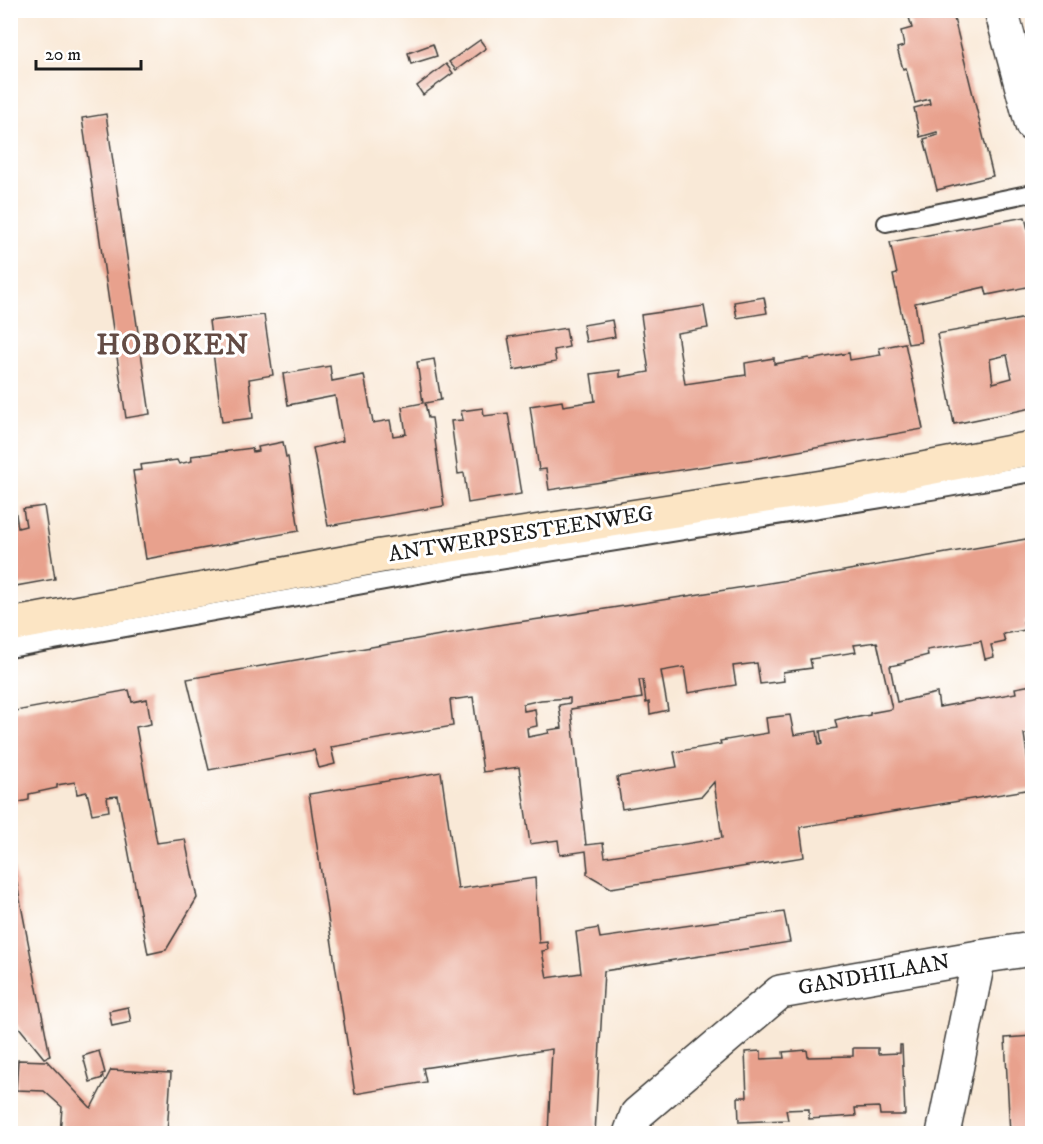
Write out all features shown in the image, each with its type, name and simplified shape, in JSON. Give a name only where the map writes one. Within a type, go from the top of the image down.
[{"type":"street","points":[[1001,10],[1031,113]]},
{"type":"street","name":"ANTWERPSESTEENWEG","points":[[10,625],[381,556],[855,482],[1032,448]]},
{"type":"street","name":"GANDHILAAN","points":[[630,1134],[637,1114],[780,992],[1032,949]]},
{"type":"street","points":[[943,1134],[979,957]]},
{"type":"lane","points":[[886,223],[1032,193]]},
{"type":"lane","points":[[10,649],[462,567],[1032,473]]},
{"type":"building","points":[[907,10],[952,10],[993,176],[937,190],[924,139],[938,135],[937,132],[920,137],[914,108],[930,104],[929,99],[915,103],[906,68],[903,69],[897,48],[904,46],[901,31],[912,28]]},
{"type":"building","points":[[480,40],[486,48],[456,70],[449,62]]},
{"type":"building","points":[[433,44],[437,56],[411,64],[408,53]]},
{"type":"building","points":[[446,64],[453,73],[423,95],[417,86]]},
{"type":"building","points":[[106,114],[150,414],[126,418],[82,118]]},
{"type":"building","points":[[1025,217],[1032,246],[1032,286],[987,295],[985,287],[915,303],[921,342],[908,344],[893,275],[897,274],[890,242]]},
{"type":"building","points":[[764,297],[767,313],[737,318],[734,302]]},
{"type":"building","points":[[704,306],[708,328],[677,333],[685,384],[746,375],[745,363],[774,358],[774,364],[849,353],[850,360],[881,355],[879,348],[905,343],[923,429],[759,458],[549,490],[546,469],[539,470],[530,406],[562,401],[563,406],[595,401],[591,374],[620,370],[620,377],[649,372],[641,315]]},
{"type":"building","points":[[264,315],[273,375],[249,379],[253,418],[222,422],[209,321]]},
{"type":"building","points":[[1032,317],[1032,408],[954,424],[937,334]],"holes":[[[1007,355],[1012,378],[993,383],[990,359]]]},
{"type":"building","points":[[612,320],[615,337],[586,342],[583,325]]},
{"type":"building","points":[[566,328],[569,347],[554,350],[556,362],[514,370],[508,337]]},
{"type":"building","points":[[434,359],[441,400],[425,403],[428,418],[432,418],[444,506],[328,526],[313,448],[343,441],[335,396],[288,405],[283,374],[330,366],[332,381],[364,375],[373,423],[390,420],[393,436],[406,434],[402,407],[423,403],[417,362]]},
{"type":"building","points":[[483,408],[484,416],[508,413],[521,494],[468,503],[464,473],[458,474],[451,421],[463,420],[461,411]]},
{"type":"building","points":[[283,442],[286,457],[288,457],[299,531],[146,559],[133,471],[141,470],[140,465],[177,460],[179,464],[192,461],[191,456],[252,448],[253,452],[259,451],[258,447]]},
{"type":"building","points":[[10,487],[12,487],[18,528],[26,526],[23,509],[44,506],[55,579],[10,587]]},
{"type":"building","points":[[1032,538],[1032,620],[1023,622],[1025,630],[1003,634],[1005,642],[991,645],[994,657],[985,659],[981,641],[927,650],[928,655],[890,666],[897,702],[937,693],[939,707],[1016,693],[1015,688],[1032,685],[1032,733],[1024,734],[1032,789],[800,827],[804,857],[611,888],[587,874],[586,851],[560,855],[558,840],[530,844],[519,767],[483,772],[473,697],[450,700],[453,726],[331,747],[335,764],[319,768],[314,750],[209,770],[187,679],[504,624],[838,572]],"holes":[[[877,642],[892,709],[835,720],[837,728],[820,731],[822,744],[819,745],[817,731],[794,735],[790,715],[766,718],[768,733],[674,752],[677,767],[617,777],[622,809],[702,796],[714,782],[722,838],[605,857],[603,843],[586,845],[571,709],[642,698],[639,680],[643,680],[650,714],[668,710],[661,671],[684,667],[688,693],[736,685],[733,666],[757,663],[760,684],[784,681],[783,672],[812,668],[810,659],[856,652],[854,645]],[[570,698],[570,703],[559,705],[562,728],[528,737],[527,728],[537,726],[535,709],[524,711],[523,704]]]},
{"type":"building","points":[[129,690],[132,702],[147,699],[151,724],[136,727],[157,843],[185,839],[197,898],[166,950],[148,954],[118,796],[107,797],[109,811],[92,814],[87,792],[77,794],[75,782],[29,794],[29,800],[10,804],[10,712]]},
{"type":"building","points":[[441,772],[458,889],[535,878],[539,943],[547,942],[548,950],[542,951],[547,978],[581,973],[576,932],[598,928],[600,938],[784,912],[790,942],[604,971],[595,1134],[548,1134],[552,1049],[423,1068],[426,1082],[355,1094],[309,794]]},
{"type":"building","points":[[10,858],[12,858],[50,1056],[44,1058],[13,1020],[10,1007]]},
{"type":"building","points":[[128,1007],[131,1022],[112,1026],[109,1011]]},
{"type":"building","points":[[1032,1036],[1032,1134],[1010,1134],[1005,1038]]},
{"type":"building","points":[[900,1045],[902,1045],[905,1115],[880,1115],[879,1107],[855,1108],[856,1116],[809,1119],[809,1109],[786,1110],[788,1120],[739,1122],[738,1097],[747,1097],[745,1052],[761,1051],[761,1059],[784,1058],[783,1052],[807,1050],[808,1057],[853,1056],[853,1048],[878,1048],[878,1054],[900,1053]]},
{"type":"building","points":[[99,1051],[105,1073],[102,1074],[103,1078],[90,1082],[83,1056]]},
{"type":"building","points":[[18,1060],[47,1061],[91,1108],[111,1070],[171,1073],[167,1134],[60,1134],[62,1107],[44,1091],[16,1090]]},
{"type":"district","name":"HOBOKEN","points":[[173,345]]}]
